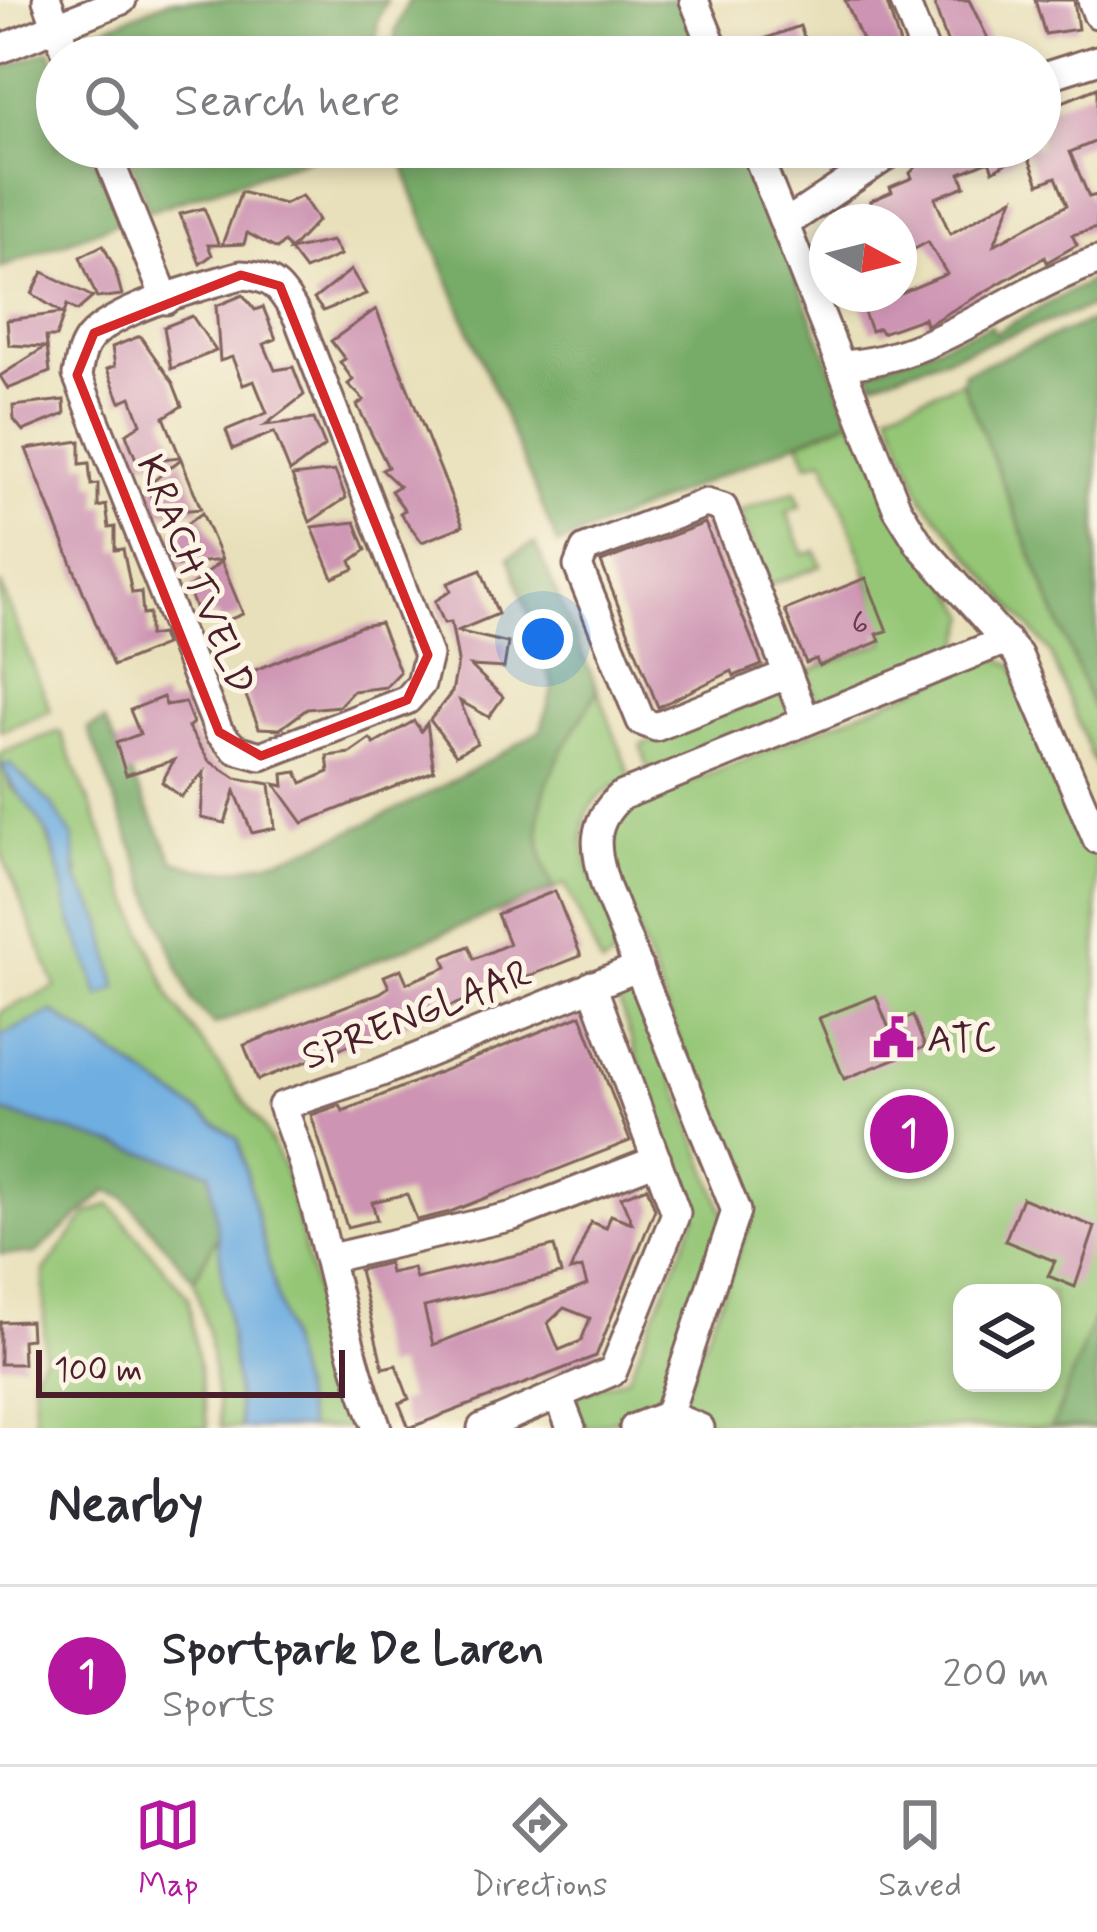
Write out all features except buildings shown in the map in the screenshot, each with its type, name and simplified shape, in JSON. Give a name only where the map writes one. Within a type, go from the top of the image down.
[{"type":"street","points":[[0,49],[52,13],[122,0]]},
{"type":"street","points":[[694,0],[709,36]]},
{"type":"street","points":[[904,0],[919,36]]},
{"type":"street","points":[[1092,0],[1097,14]]},
{"type":"street","points":[[1061,72],[1097,60]]},
{"type":"street","points":[[113,168],[166,300]]},
{"type":"street","points":[[762,168],[906,524],[1006,640],[1033,684],[1097,839]]},
{"type":"street","points":[[785,224],[869,168]]},
{"type":"street","points":[[841,365],[901,356],[939,342],[1061,274],[1097,261]]},
{"type":"street","name":"KRACHTVELD","points":[[242,275],[262,275],[280,286],[306,339],[428,655],[421,684],[407,700],[261,756],[235,749],[219,732],[77,375],[83,348],[94,333],[166,300],[242,275]]},
{"type":"street","points":[[788,674],[656,727],[640,721],[578,566],[585,549],[706,503],[723,508],[788,674],[805,719]]},
{"type":"street","points":[[668,1415],[678,1372],[736,1211],[595,852],[604,811],[621,796],[1006,640]]},
{"type":"street","name":"SPRENGLAAR","points":[[377,1428],[360,1384],[308,1168],[282,1106],[379,1073],[638,967]]},
{"type":"street","name":"SPRENGLAAR","points":[[482,1428],[614,1371],[676,1213],[592,985]]},
{"type":"street","points":[[331,1258],[513,1216],[657,1160]]},
{"type":"street","points":[[559,1397],[572,1428]]},
{"type":"street","points":[[634,1428],[668,1415],[700,1428]]},
{"type":"highlighted area","points":[[241,275],[280,286],[428,655],[407,700],[261,756],[219,732],[77,375],[94,333]]},
{"type":"green space","points":[[170,0],[387,0],[376,36],[84,36]]},
{"type":"green space","points":[[409,0],[685,0],[700,36],[395,36]]},
{"type":"green space","points":[[36,55],[36,168],[99,168],[121,221],[0,268],[0,69]]},
{"type":"green space","points":[[134,168],[280,168],[149,211]]},
{"type":"green space","points":[[405,168],[752,168],[852,419],[558,545]]},
{"type":"green space","points":[[1097,277],[1097,305],[874,382],[870,370],[991,325],[994,333]]},
{"type":"green space","points":[[1097,319],[1097,718],[962,381],[964,372]]},
{"type":"green space","points":[[962,381],[1097,718],[1097,770],[1050,652],[923,499],[889,410]]},
{"type":"green space","points":[[852,419],[969,616],[960,648],[817,702],[807,672],[885,642],[864,564],[824,459],[808,464],[799,442]]},
{"type":"green space","points":[[795,491],[801,506],[787,512],[804,555],[816,551],[821,566],[767,586],[740,511]]},
{"type":"green space","points":[[535,543],[598,690],[557,762],[540,809],[543,860],[554,889],[214,1025],[193,1003],[88,729],[104,721],[174,861],[210,870],[243,868],[330,840],[427,794],[541,730],[553,687],[509,557]]},
{"type":"green space","points":[[0,583],[51,711],[0,731]]},
{"type":"green space","points":[[995,657],[1013,665],[1097,864],[1097,1428],[723,1428],[693,1416],[682,1397],[750,1224],[748,1192],[693,1075],[605,848],[612,829],[633,806]]},
{"type":"green space","points":[[598,690],[631,778],[605,792],[590,809],[583,828],[590,872],[620,942],[616,956],[602,966],[565,884],[554,889],[539,834],[547,785]]},
{"type":"green space","points":[[781,690],[792,718],[649,773],[641,745]]},
{"type":"green space","points":[[60,731],[172,1001],[263,1127],[285,1170],[349,1428],[309,1428],[238,1139],[54,1012],[0,1036],[0,1012],[56,987],[0,850],[0,753]],"holes":[[[3,765],[79,870],[77,879],[102,921],[117,988],[99,996],[46,831],[28,801],[11,789]]]},
{"type":"green space","points":[[613,983],[638,983],[727,1222],[657,1407],[588,1428],[577,1421],[575,1395],[628,1377],[696,1216],[688,1210],[617,996],[607,996]]},
{"type":"green space","points":[[0,1111],[210,1172],[220,1231],[194,1280],[124,1197],[107,1191],[35,1254],[0,1254]]},
{"type":"green space","points":[[110,1204],[188,1297],[208,1428],[35,1428],[33,1374],[44,1357],[44,1271],[87,1214]]},
{"type":"green space","points":[[220,1231],[241,1428],[221,1428],[208,1332],[194,1280]]},
{"type":"green space","points":[[1095,1315],[1097,1428],[1052,1428]]},
{"type":"water","points":[[10,764],[52,805],[73,838],[77,879],[102,921],[117,988],[99,997],[70,917],[52,845],[2,765]]},
{"type":"water","points":[[53,1012],[238,1139],[309,1428],[241,1428],[210,1172],[0,1111],[0,1036]]},
{"type":"place","name":"ATC","points":[[893,1037]]},
{"type":"place","name":"Sportpark De Laren","points":[[909,1134]]}]
